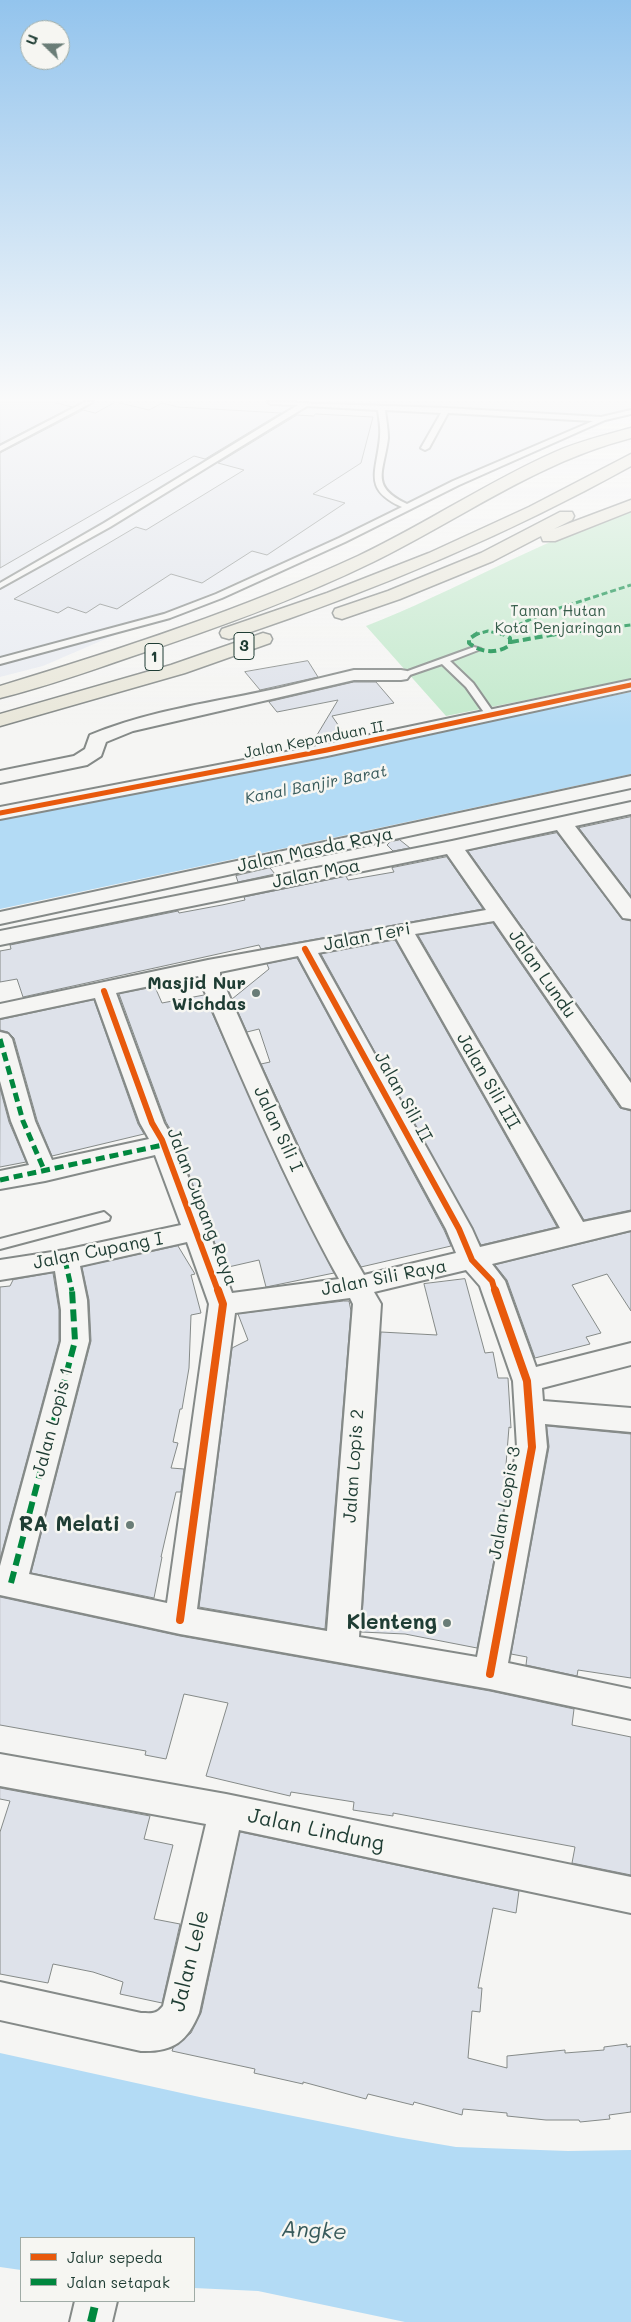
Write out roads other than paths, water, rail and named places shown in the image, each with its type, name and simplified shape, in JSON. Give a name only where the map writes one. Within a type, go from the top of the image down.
[{"type":"highway","points":[[0,692],[135,650],[248,608],[393,545],[457,510]]},
{"type":"highway","name":"1","points":[[0,701],[161,655],[306,606],[410,567],[536,510]]},
{"type":"highway","name":"3","points":[[0,720],[178,669],[394,595],[487,557],[577,510]]},
{"type":"highway","points":[[487,557],[521,548],[617,510]]},
{"type":"street","points":[[0,777],[80,761],[94,752],[97,739],[126,727],[180,713],[280,694],[354,675],[401,675]]},
{"type":"street","name":"Jalan Kepanduan II","points":[[0,814],[326,750],[631,685]]},
{"type":"street","name":"Jalan Masda Raya","points":[[0,918],[631,782]]},
{"type":"street","name":"Jalan Moa","points":[[0,938],[452,847],[631,808]]},
{"type":"street","points":[[562,823],[624,894],[631,913]]},
{"type":"street","name":"Jalan Lundu","points":[[452,847],[631,1101]]},
{"type":"street","name":"Jalan Teri","points":[[0,1011],[104,991],[208,967],[402,930],[499,914]]},
{"type":"street","name":"Jalan Sili III","points":[[402,930],[576,1232]]},
{"type":"street","name":"Jalan Sili II","points":[[305,949],[458,1229],[472,1260]]},
{"type":"street","name":"Jalan Sili I","points":[[208,967],[209,975],[276,1126],[344,1268],[356,1286]]},
{"type":"street","name":"Jalan Cupang Raya","points":[[104,991],[152,1124],[164,1145],[223,1304],[180,1620]]},
{"type":"street","points":[[0,1039],[23,1121],[45,1172]]},
{"type":"street","points":[[0,1180],[45,1172],[164,1145]]},
{"type":"street","name":"Jalan Sili Raya","points":[[223,1304],[356,1286],[472,1260],[576,1232],[631,1221]]},
{"type":"street","name":"Jalan Cupang I","points":[[0,1270],[65,1260],[196,1231]]},
{"type":"street","name":"Jalan Lopis 1","points":[[5,1582],[75,1341],[76,1324],[70,1273],[65,1260]]},
{"type":"street","name":"Jalan Lopis 3","points":[[472,1260],[492,1281],[527,1381],[532,1447],[490,1674]]},
{"type":"street","name":"Jalan Lopis 2","points":[[342,1648],[366,1304],[356,1286]]},
{"type":"street","points":[[527,1381],[631,1354]]},
{"type":"street","points":[[529,1411],[631,1420]]},
{"type":"street","points":[[5,1582],[180,1620],[490,1674],[631,1704]]},
{"type":"street","name":"Jalan Lindung","points":[[0,1770],[226,1811],[631,1896]]},
{"type":"street","name":"Jalan Lele","points":[[0,2001],[141,2032],[160,2033],[172,2026],[180,2013],[226,1811]]},
{"type":"street","points":[[91,2322],[96,2302]]},
{"type":"lane","points":[[0,586],[130,510]]},
{"type":"lane","points":[[0,661],[167,616],[219,596],[342,540],[400,510]]},
{"type":"lane","points":[[401,675],[477,649]]},
{"type":"lane","points":[[443,660],[460,674],[479,695],[491,716]]},
{"type":"lane","points":[[0,1244],[104,1218]]},
{"type":"water","name":"Kanal Banjir Barat","points":[[631,692],[631,774],[0,909],[0,820]]},
{"type":"water","name":"Angke","points":[[0,2053],[204,2098],[456,2147],[568,2151],[631,2150],[631,2322],[405,2322],[258,2291],[195,2288],[195,2237],[20,2237],[20,2270],[0,2267]]},
{"type":"place","name":"Masjid Nur Wichdas","points":[[256,993]]},
{"type":"place","name":"RA Melati","points":[[130,1525]]},
{"type":"place","name":"Klenteng","points":[[447,1623]]},
{"type":"park label","name":"Taman Hutan Kota Penjaringan","points":[[558,620]]}]
